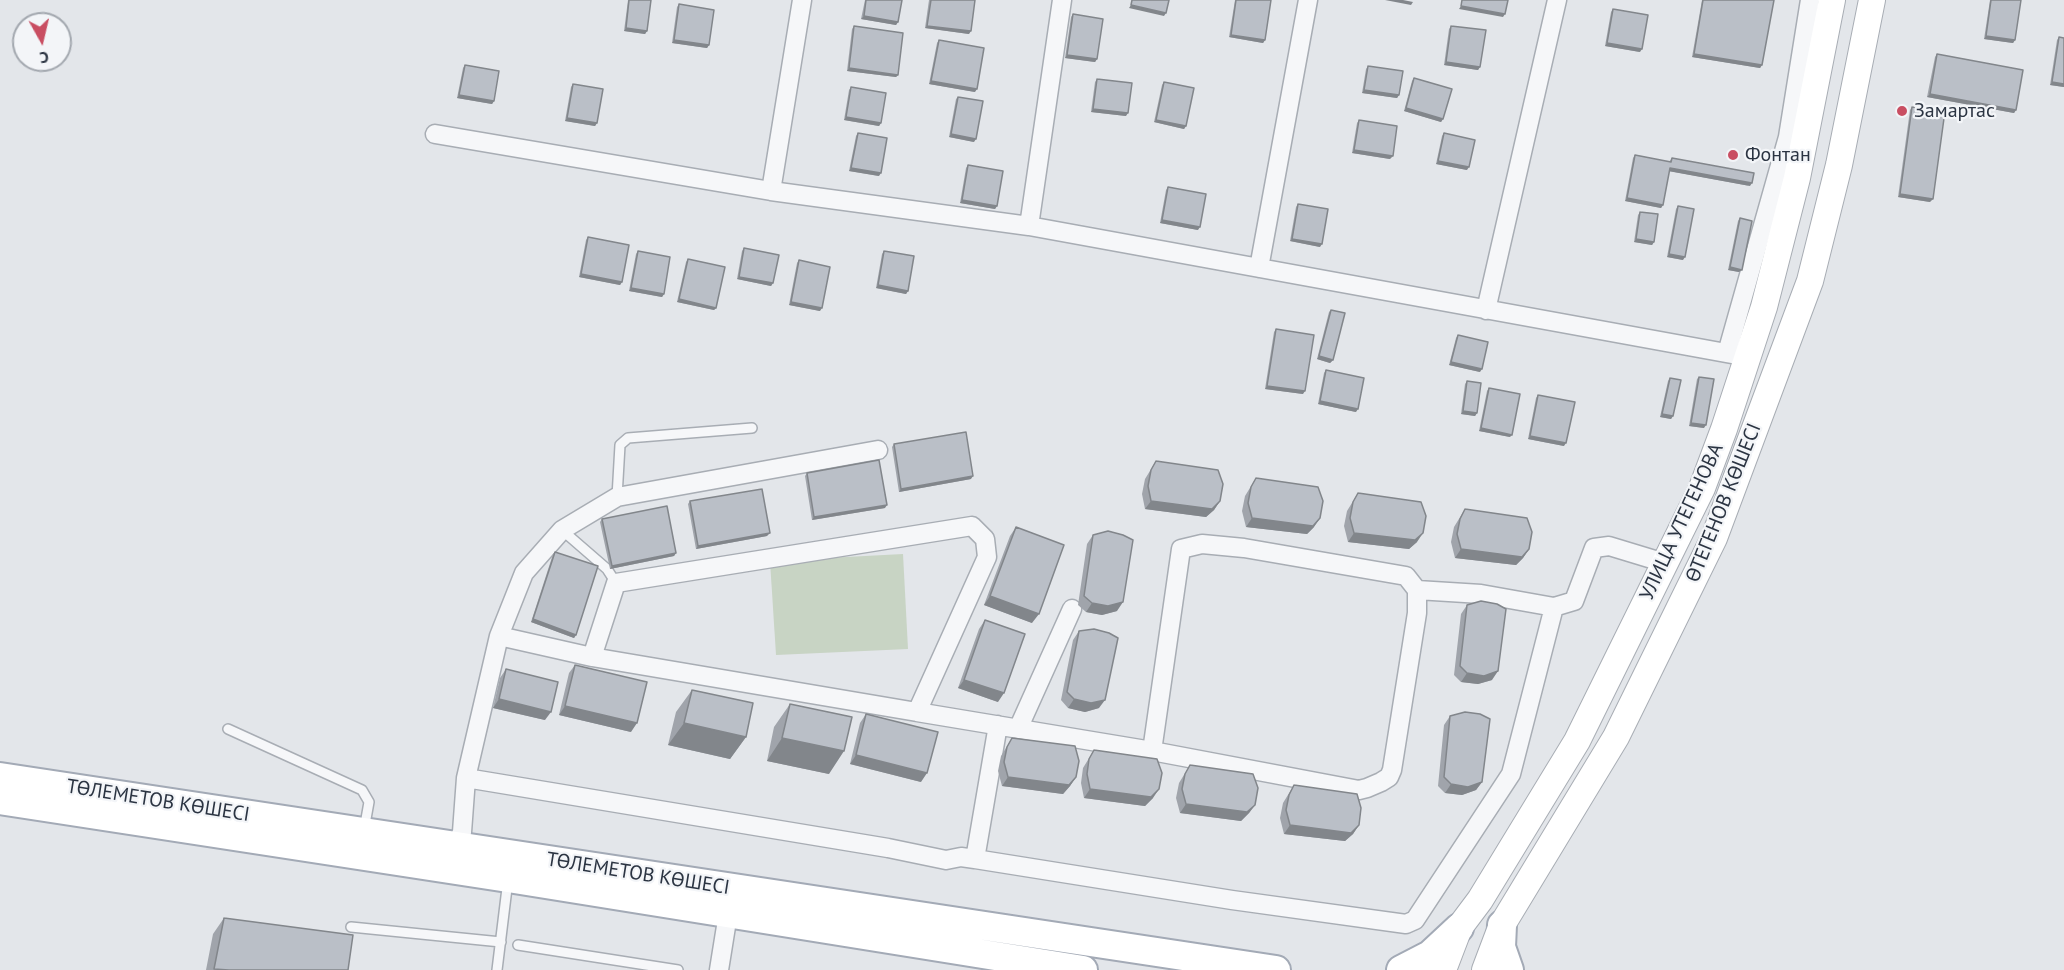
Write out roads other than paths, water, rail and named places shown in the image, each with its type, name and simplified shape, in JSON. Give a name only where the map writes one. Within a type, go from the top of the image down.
[{"type":"main road","name":"УЛИЦА УТЕГЕНОВА","points":[[1443,970],[1459,928],[1480,900],[1577,741],[1702,488],[1724,429],[1737,355],[1764,307],[1797,178],[1832,0]]},
{"type":"main road","name":"ӨТЕГЕНОВ КӨШЕСІ","points":[[1485,970],[1502,925],[1616,737],[1714,538],[1810,281],[1839,165],[1872,0]]},
{"type":"main road","name":"ТӨЛЕМЕТОВ КӨШЕСІ","points":[[0,777],[456,846],[510,866],[728,914],[1083,970]]},
{"type":"main road","name":"ТӨЛЕМЕТОВ КӨШЕСІ","points":[[0,800],[510,866],[1276,970]]},
{"type":"main road","points":[[1502,925],[1501,947],[1509,970]]},
{"type":"main road","points":[[1401,970],[1430,955],[1459,928]]},
{"type":"street","points":[[771,190],[802,0]]},
{"type":"street","points":[[1029,226],[1062,0]]},
{"type":"street","points":[[1259,268],[1308,0]]},
{"type":"street","points":[[1486,310],[1557,0]]},
{"type":"street","points":[[435,134],[771,190],[1029,226],[1737,355],[1788,137],[1810,0]]},
{"type":"street","points":[[456,846],[462,832],[466,778],[499,636],[524,573],[562,530],[617,497],[879,450]]},
{"type":"street","points":[[592,657],[616,583],[972,526],[985,539],[987,557],[917,712]]},
{"type":"street","points":[[499,636],[592,657],[1152,751],[1359,790],[1381,782],[1389,777],[1392,770],[1417,613],[1417,590],[1406,576],[1256,550],[1202,544],[1181,549],[1152,751]]},
{"type":"street","points":[[1417,590],[1481,594],[1554,607],[1574,601],[1593,548],[1609,546],[1665,563]]},
{"type":"street","points":[[466,778],[888,848],[946,860],[961,857],[975,858],[1232,900],[1406,924],[1416,920],[1511,774],[1554,607]]},
{"type":"street","points":[[1018,729],[1072,609]]},
{"type":"street","points":[[975,858],[998,725]]},
{"type":"street","points":[[719,970],[728,914]]},
{"type":"lane","points":[[617,497],[620,446],[628,438],[752,428]]},
{"type":"lane","points":[[562,530],[607,569],[616,583]]},
{"type":"lane","points":[[228,729],[362,790],[369,802],[364,832]]},
{"type":"lane","points":[[497,970],[510,866]]},
{"type":"lane","points":[[351,927],[501,942]]},
{"type":"lane","points":[[519,945],[678,970]]},
{"type":"place","name":"Замартас","points":[[1902,111]]},
{"type":"place","name":"Фонтан","points":[[1733,155]]}]
